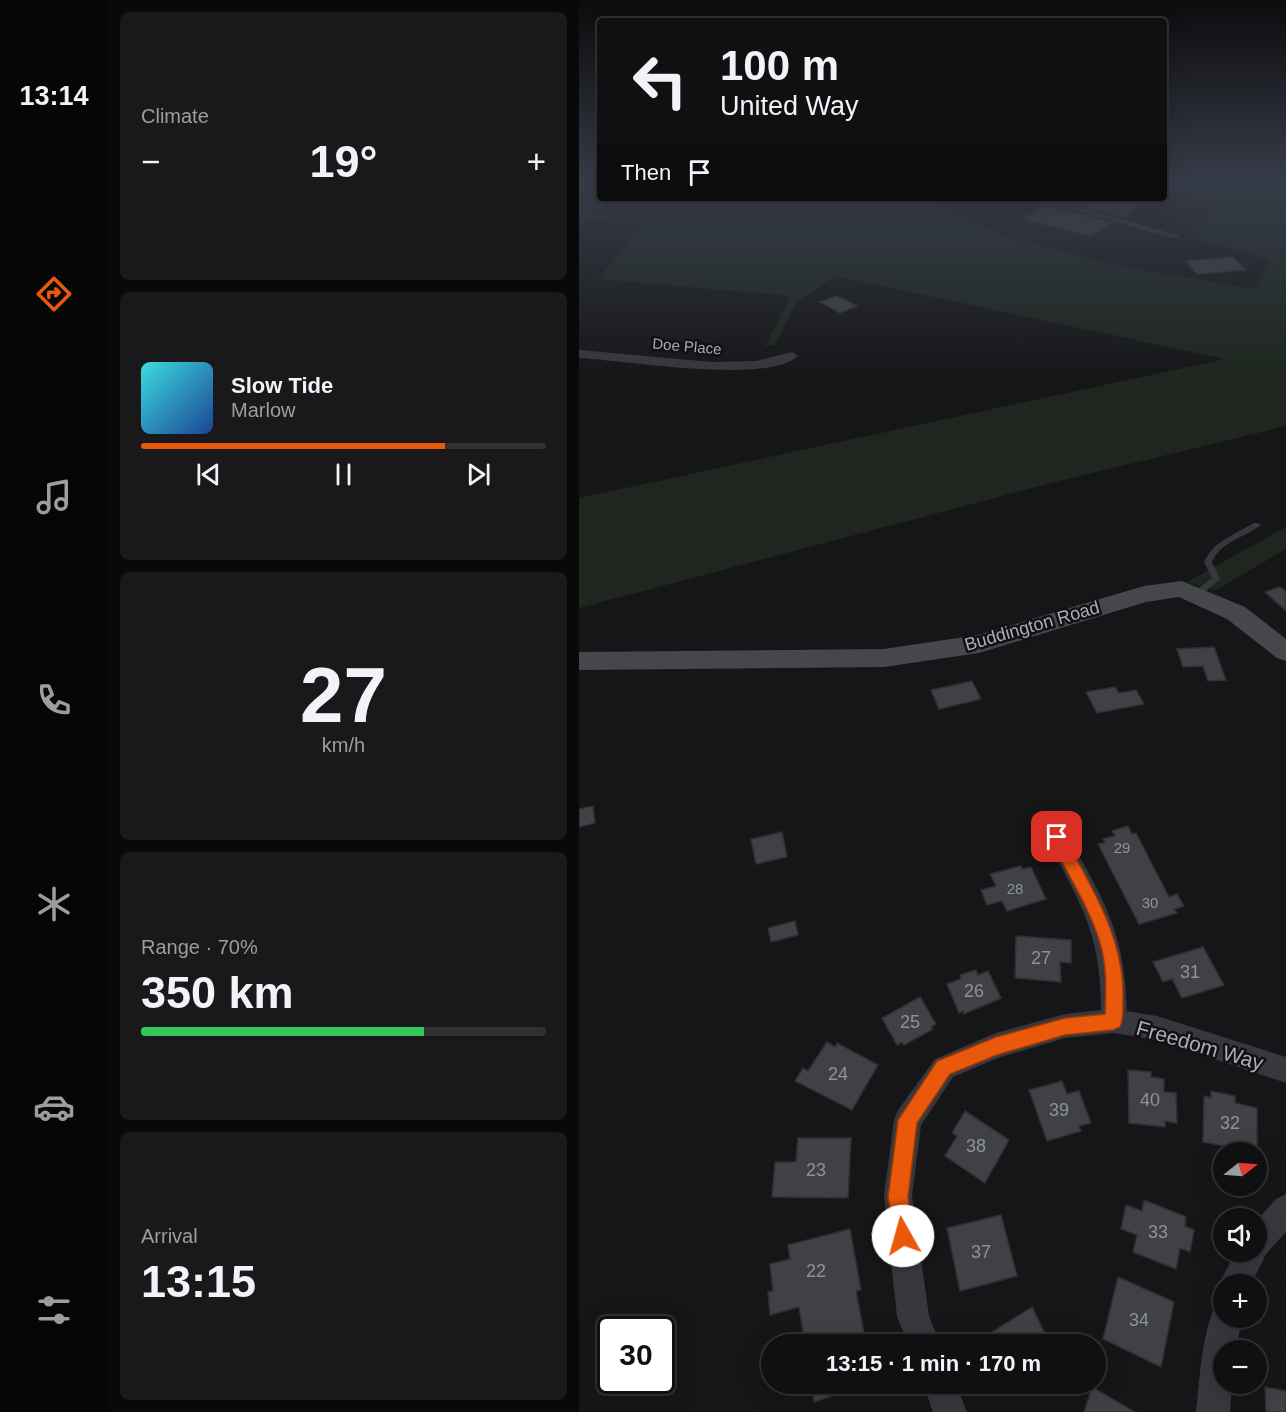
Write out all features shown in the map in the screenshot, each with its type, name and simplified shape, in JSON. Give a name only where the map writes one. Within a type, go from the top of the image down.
[{"type":"street","name":"Doe Place","points":[[579,354],[623,355],[703,366],[757,365],[792,356]]},
{"type":"street","name":"Buddington Road","points":[[579,661],[884,658],[979,644],[1143,594],[1182,589],[1236,613],[1286,652]]},
{"type":"street","points":[[1057,837],[1094,909],[1109,945],[1115,988],[1113,1021]]},
{"type":"street","name":"Freedom Way","points":[[920,1334],[913,1316],[898,1197],[908,1120],[944,1068],[996,1046],[1065,1026],[1113,1021],[1157,1028],[1286,1070]]},
{"type":"street","points":[[1267,1231],[1286,1209]]},
{"type":"street","points":[[1213,1412],[1218,1359],[1224,1328]]},
{"type":"street","points":[[943,1394],[950,1412]]},
{"type":"lane","points":[[1197,594],[1216,579],[1207,562],[1212,553],[1257,525]]},
{"type":"shaded area","points":[[624,247],[1047,247],[1121,266],[1254,289],[1269,260],[1223,247],[1286,247],[1286,426],[1055,482],[579,608],[579,498],[1225,359],[835,276],[796,303],[775,345],[765,346],[791,296],[598,279]]},
{"type":"shaded area","points":[[1286,527],[1286,549],[1215,591],[1187,582]]},
{"type":"building","points":[[1232,257],[1246,270],[1197,274],[1186,261]]},
{"type":"building","points":[[837,296],[857,306],[840,313],[820,302]]},
{"type":"building","points":[[1280,587],[1286,591],[1286,611],[1265,592]]},
{"type":"building","points":[[1214,647],[1226,680],[1208,681],[1203,666],[1183,667],[1177,649]]},
{"type":"building","points":[[972,681],[981,699],[939,709],[931,690]]},
{"type":"building","points":[[1115,687],[1119,693],[1136,690],[1144,704],[1097,713],[1086,692]]},
{"type":"building","points":[[593,806],[595,823],[579,827],[579,809]]},
{"type":"building","points":[[1128,826],[1132,834],[1136,833],[1169,897],[1177,894],[1184,906],[1174,909],[1177,913],[1139,924],[1098,844],[1105,843],[1103,839],[1115,836],[1112,831]]},
{"type":"building","points":[[782,832],[787,857],[756,864],[751,839]]},
{"type":"building","points":[[1021,866],[1022,869],[1031,867],[1046,899],[1007,911],[1002,901],[987,905],[981,890],[996,886],[990,874]]},
{"type":"building","points":[[795,921],[798,935],[771,942],[768,928]]},
{"type":"building","points":[[1016,936],[1071,940],[1071,963],[1060,962],[1061,982],[1015,978]]},
{"type":"building","points":[[1203,947],[1224,985],[1182,998],[1172,979],[1163,982],[1153,962]]},
{"type":"building","points":[[976,970],[978,975],[988,971],[1001,998],[964,1014],[963,1011],[959,1013],[947,984],[961,979],[960,975]]},
{"type":"building","points":[[920,997],[936,1024],[931,1027],[933,1029],[904,1045],[902,1042],[897,1045],[882,1018]]},
{"type":"building","points":[[827,1042],[835,1047],[837,1043],[878,1065],[852,1110],[795,1081],[803,1068],[808,1071]]},
{"type":"building","points":[[1128,1070],[1151,1072],[1151,1077],[1164,1079],[1164,1092],[1176,1093],[1177,1123],[1165,1121],[1165,1127],[1129,1123]]},
{"type":"building","points":[[1062,1081],[1067,1094],[1079,1091],[1091,1123],[1079,1126],[1081,1131],[1047,1141],[1029,1090]]},
{"type":"building","points":[[1211,1091],[1235,1096],[1235,1103],[1257,1108],[1257,1142],[1213,1142],[1213,1144],[1203,1142],[1204,1096],[1211,1098]]},
{"type":"building","points":[[965,1111],[1009,1140],[985,1183],[945,1156],[957,1136],[952,1133]]},
{"type":"building","points":[[798,1138],[851,1138],[848,1198],[772,1197],[775,1162],[796,1162]]},
{"type":"building","points":[[1144,1200],[1186,1217],[1185,1226],[1194,1230],[1190,1252],[1180,1248],[1176,1269],[1133,1252],[1137,1235],[1121,1229],[1126,1205],[1142,1211]]},
{"type":"building","points":[[1001,1215],[1017,1276],[960,1291],[947,1228]]},
{"type":"building","points":[[850,1229],[861,1290],[856,1291],[864,1334],[803,1334],[799,1307],[770,1315],[768,1292],[773,1291],[770,1264],[790,1259],[788,1245]]},
{"type":"building","points":[[1118,1277],[1174,1302],[1161,1367],[1106,1340],[1104,1334]]},
{"type":"building","points":[[1032,1307],[1045,1334],[989,1334]]},
{"type":"building","points":[[1267,1387],[1286,1391],[1286,1412],[1266,1412]]},
{"type":"building","points":[[813,1394],[838,1394],[814,1402]]},
{"type":"building","points":[[1090,1394],[1104,1394],[1135,1412],[1084,1412]]},
{"type":"route","points":[[903,1236],[898,1197],[908,1120],[944,1068],[996,1046],[1065,1026],[1113,1021],[1115,988],[1109,945],[1094,909],[1057,837]]}]
